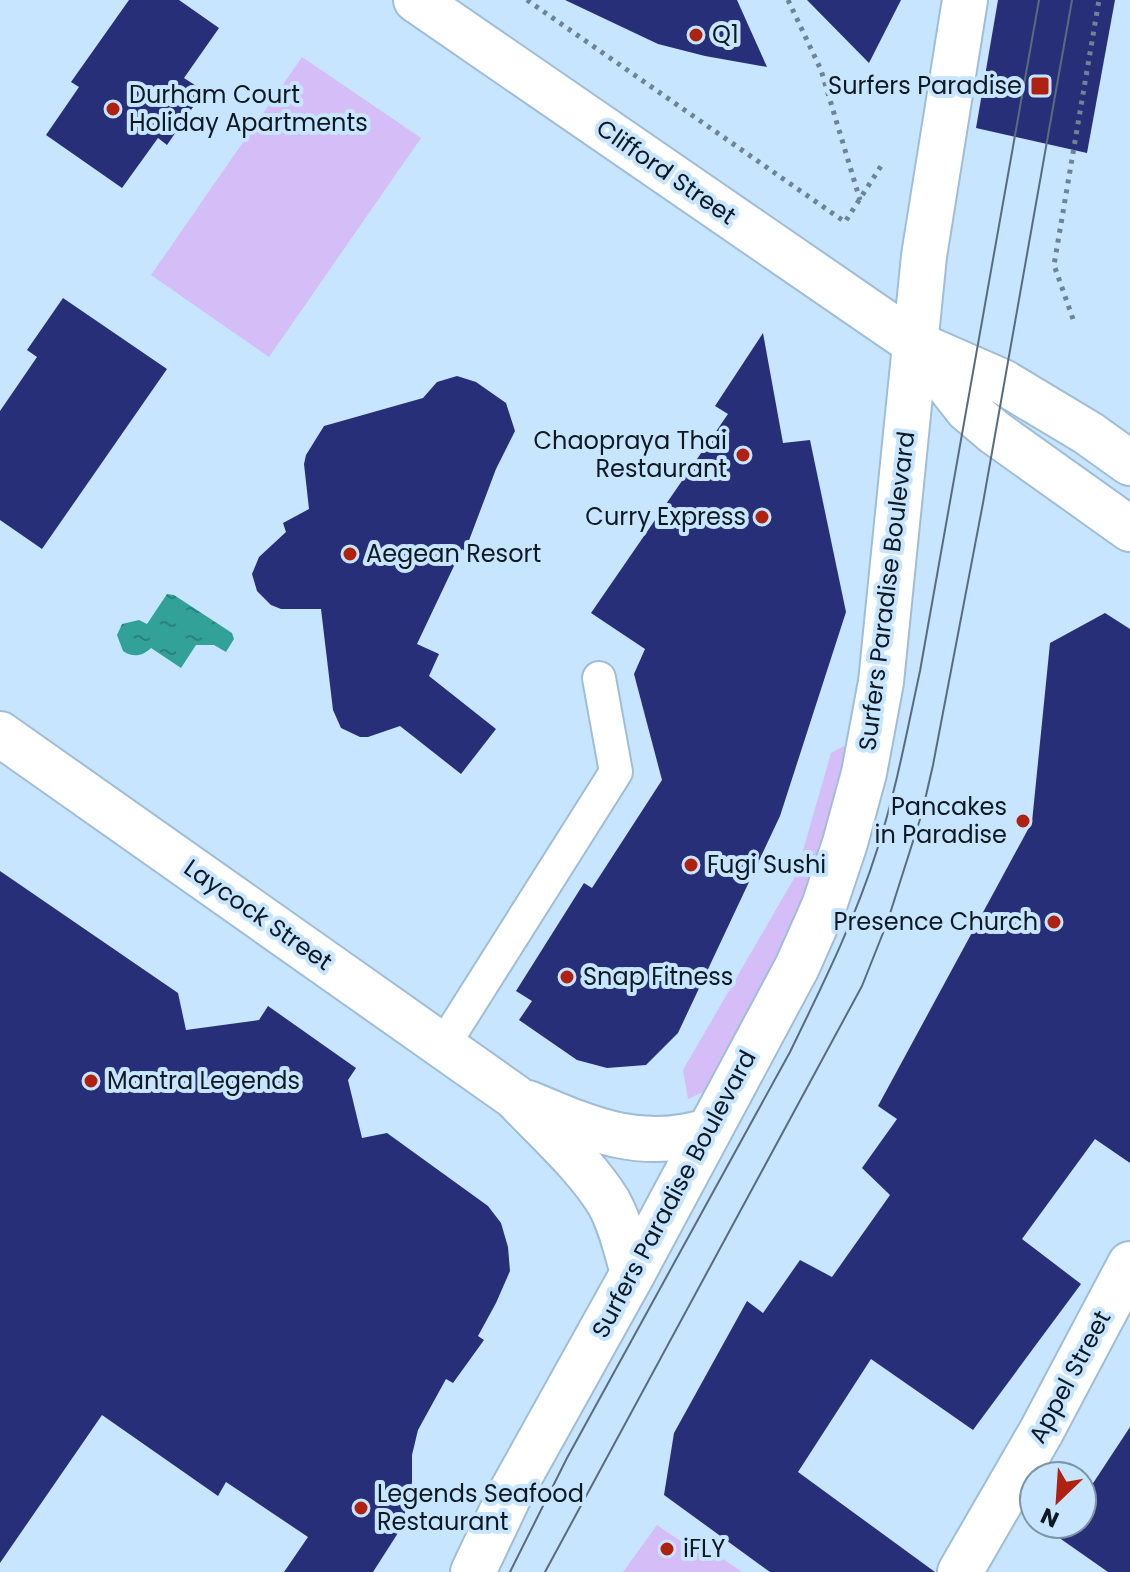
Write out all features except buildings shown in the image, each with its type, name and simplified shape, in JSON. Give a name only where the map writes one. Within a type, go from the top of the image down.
[{"type":"street","name":"Clifford Street","points":[[416,0],[916,344],[1003,382],[1088,433],[1130,463]]},
{"type":"street","name":"Surfers Paradise Boulevard","points":[[473,1572],[510,1494],[797,967],[819,918],[845,843],[864,773],[881,682],[932,194],[965,0]]},
{"type":"street","name":"Clifford Street","points":[[916,344],[967,409],[994,432],[1130,529]]},
{"type":"street","name":"Laycock Street","points":[[0,734],[515,1097],[575,1123],[636,1140],[685,1138],[708,1131]]},
{"type":"street","name":"Laycock Street","points":[[515,1097],[608,1203],[622,1232],[633,1273]]},
{"type":"street","name":"Appel Street","points":[[960,1572],[1041,1432],[1130,1264]]},
{"type":"lane","points":[[443,1046],[616,772],[599,678]]},
{"type":"path","points":[[527,0],[845,222],[882,168],[886,153]]},
{"type":"path","points":[[788,0],[821,70],[860,200]]},
{"type":"path","points":[[1073,319],[1054,265],[1099,0]]},
{"type":"shaded area","points":[[302,57],[421,138],[269,357],[151,275]]},
{"type":"shaded area","points":[[854,741],[828,838],[785,950],[709,1089],[688,1099],[683,1070],[796,875],[831,753]]},
{"type":"shaded area","name":"iFLY","points":[[657,1525],[698,1553],[704,1546],[742,1572],[623,1572]]},
{"type":"water","points":[[167,594],[174,595],[232,633],[234,639],[226,652],[214,645],[196,645],[181,668],[151,648],[138,655],[123,651],[117,635],[122,624],[139,620],[147,624]]},
{"type":"tram line","points":[[510,1572],[567,1458],[790,1052],[859,902],[877,850],[901,761],[920,671],[1039,0]]},
{"type":"tram line","points":[[545,1572],[862,986],[887,923],[922,813],[933,765],[1072,0]]},
{"type":"place","name":"Q1","points":[[696,35]]},
{"type":"place","name":"Surfers Paradise","points":[[1040,86]]},
{"type":"place","name":"Durham Court Holiday Apartments","points":[[113,109]]},
{"type":"place","name":"Chaopraya Thai Restaurant","points":[[743,455]]},
{"type":"place","name":"Curry Express","points":[[762,517]]},
{"type":"place","name":"Aegean Resort","points":[[350,554]]},
{"type":"place","name":"Pancakes in Paradise","points":[[1023,821]]},
{"type":"place","name":"Fugi Sushi","points":[[691,865]]},
{"type":"place","name":"Presence Church","points":[[1054,922]]},
{"type":"place","name":"Snap Fitness","points":[[567,977]]},
{"type":"place","name":"Mantra Legends","points":[[91,1081]]},
{"type":"place","name":"Legends Seafood Restaurant","points":[[361,1508]]},
{"type":"place","name":"iFLY","points":[[667,1549]]}]
